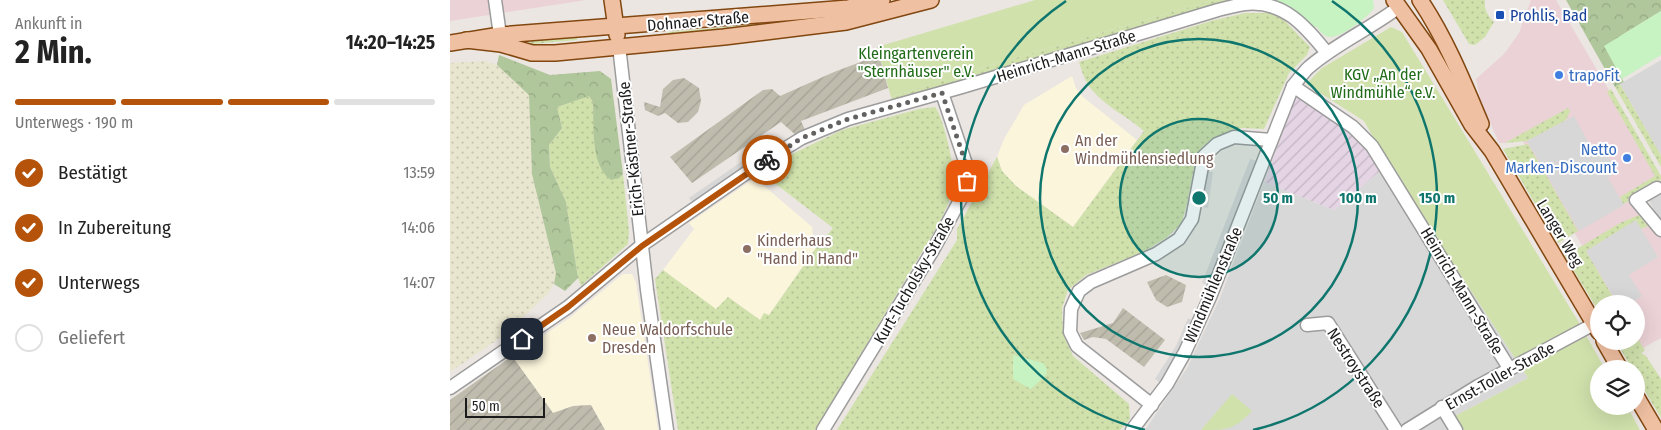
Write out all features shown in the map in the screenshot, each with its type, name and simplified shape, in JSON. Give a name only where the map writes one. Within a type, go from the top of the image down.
[{"type":"main road","points":[[612,0],[619,46]]},
{"type":"main road","name":"Dohnaer Straße","points":[[450,43],[500,35],[848,8],[882,0]]},
{"type":"main road","name":"Dohnaer Straße","points":[[466,40],[500,44],[532,53],[554,53],[724,37],[846,22],[931,0]]},
{"type":"main road","name":"Langer Weg","points":[[1420,0],[1434,21],[1458,68],[1492,151]]},
{"type":"main road","name":"Langer Weg","points":[[1396,4],[1429,49],[1472,125],[1492,151],[1590,318]]},
{"type":"main road","points":[[1645,411],[1656,430]]},
{"type":"street","points":[[495,0],[500,35]]},
{"type":"street","name":"Heinrich-Mann-Straße","points":[[450,388],[568,307],[642,246],[752,169],[802,138],[848,119],[942,93],[1218,10],[1245,4],[1269,5],[1288,13],[1310,32],[1327,54]]},
{"type":"street","name":"Windmühlenstraße","points":[[1132,430],[1168,384],[1185,352],[1210,297],[1293,86],[1308,68],[1377,23],[1396,4]]},
{"type":"street","name":"Erich-Kästner-Straße","points":[[619,46],[642,246],[667,430]]},
{"type":"street","name":"Heinrich-Mann-Straße","points":[[1293,86],[1353,127],[1372,146],[1509,368]]},
{"type":"street","name":"Kurt-Tucholsky-Straße","points":[[823,430],[932,250],[965,191],[968,170],[942,93]]},
{"type":"street","points":[[1152,406],[1077,346],[1070,332],[1071,309],[1079,292],[1091,282],[1156,254],[1179,238],[1192,219],[1204,156],[1217,144],[1234,137],[1271,140]]},
{"type":"street","points":[[1657,188],[1636,200],[1661,230]]},
{"type":"street","name":"Nestroystraße","points":[[1307,325],[1328,323],[1396,430]]},
{"type":"street","name":"Ernst-Toller-Straße","points":[[1407,430],[1509,368],[1590,331]]},
{"type":"street","points":[[1442,407],[1456,430]]},
{"type":"shaded area","points":[[450,0],[586,0],[450,21]]},
{"type":"shaded area","points":[[1531,0],[1556,0],[1661,179],[1628,199],[1643,221],[1661,238],[1661,338],[1645,347],[1645,295],[1612,295],[1534,165],[1520,135],[1505,143],[1499,143],[1480,99],[1476,79],[1504,54],[1519,33]]},
{"type":"shaded area","points":[[879,55],[888,88],[801,121],[806,132],[798,137],[781,122],[692,183],[670,157],[763,90],[772,89],[780,96],[834,72]]},
{"type":"shaded area","points":[[1661,60],[1661,155],[1620,84]]},
{"type":"shaded area","points":[[485,61],[497,65],[529,95],[532,174],[556,273],[554,284],[548,294],[503,336],[450,372],[450,63]]},
{"type":"shaded area","name":"An der Windmühlensiedlung","points":[[1072,76],[1076,88],[1083,97],[1137,140],[1073,227],[1016,186],[1002,171],[997,157],[1004,139],[1024,105]]},
{"type":"shaded area","points":[[684,78],[699,88],[701,101],[698,112],[688,122],[678,123],[665,113],[658,116],[645,110],[644,102],[660,107],[663,89],[673,80]]},
{"type":"shaded area","points":[[1296,97],[1364,140],[1382,169],[1334,210],[1264,182]]},
{"type":"shaded area","points":[[1574,116],[1592,149],[1601,144],[1617,172],[1608,178],[1624,205],[1579,231],[1527,141]]},
{"type":"shaded area","points":[[751,155],[757,162],[693,203],[689,198]]},
{"type":"shaded area","points":[[1250,159],[1258,161],[1210,286],[1202,283]]},
{"type":"shaded area","points":[[1388,164],[1528,378],[1455,416],[1464,430],[1145,430],[1187,368],[1220,298],[1264,182],[1334,210]]},
{"type":"shaded area","points":[[1206,171],[1213,172],[1208,208],[1202,207]]},
{"type":"shaded area","name":"Kinderhaus \"Hand in Hand\"","points":[[755,178],[812,227],[813,236],[810,242],[816,248],[769,315],[760,320],[728,297],[716,310],[663,270],[694,229],[689,223]]},
{"type":"shaded area","points":[[1661,192],[1661,219],[1660,220],[1648,199]]},
{"type":"shaded area","points":[[1636,220],[1658,257],[1629,275],[1641,295],[1613,295],[1586,251]]},
{"type":"shaded area","name":"Neue Waldorfschule Dresden","points":[[623,274],[632,274],[636,283],[658,430],[605,430],[591,405],[573,406],[553,413],[512,356],[568,319]]},
{"type":"shaded area","points":[[1166,275],[1186,285],[1182,302],[1167,307],[1156,300],[1147,282]]},
{"type":"shaded area","points":[[1123,308],[1165,340],[1144,367],[1106,339],[1093,337],[1084,340],[1080,333],[1113,323]]},
{"type":"shaded area","points":[[1188,318],[1195,321],[1162,384],[1155,379],[1176,346]]},
{"type":"shaded area","points":[[512,356],[553,413],[573,406],[591,405],[605,430],[450,430],[450,400]]},
{"type":"green space","name":"Kleingartenverein \"Sternhäuser\" e.V.","points":[[1035,0],[1213,0],[961,74],[891,97],[877,47]]},
{"type":"green space","points":[[1213,0],[1240,0],[955,84],[892,100],[891,97],[961,74]]},
{"type":"green space","points":[[1273,0],[1373,0],[1374,8],[1352,28],[1331,37],[1324,35],[1317,27],[1313,27],[1291,7]]},
{"type":"green space","points":[[1443,0],[1485,0],[1486,12],[1494,22],[1485,37],[1475,45],[1469,44]]},
{"type":"green space","points":[[1566,0],[1661,0],[1661,11],[1622,35],[1616,69],[1624,82],[1615,87]]},
{"type":"green space","points":[[1661,11],[1661,55],[1622,79],[1604,46]]},
{"type":"green space","points":[[872,12],[668,37],[668,32],[736,26],[806,16]]},
{"type":"green space","points":[[1245,13],[1270,13],[1283,19],[1310,47],[1307,55],[1289,73],[1264,129],[1242,128],[1222,134],[1203,146],[1196,156],[1187,204],[1181,224],[1166,238],[1143,252],[1086,275],[1068,290],[1062,308],[1063,334],[1073,356],[1129,404],[1130,419],[1120,430],[837,430],[957,240],[957,229],[997,157],[1002,171],[1016,186],[1073,227],[1144,131],[1110,107],[1092,90],[1087,84],[1079,62],[1211,21]]},
{"type":"green space","name":"KGV „An der Windmühle“ e.V.","points":[[1391,27],[1402,32],[1578,321],[1590,342],[1590,350],[1594,350],[1600,360],[1590,360],[1590,415],[1632,415],[1640,430],[1464,430],[1455,416],[1528,378],[1388,164],[1364,121],[1306,84],[1322,68]]},
{"type":"green space","points":[[577,36],[577,40],[533,44],[523,40]]},
{"type":"green space","points":[[499,55],[550,75],[600,71],[611,79],[623,174],[619,178],[611,180],[599,165],[594,144],[593,102],[589,96],[557,107],[562,128],[549,145],[550,167],[566,202],[578,278],[565,291],[554,284],[556,273],[532,174],[529,95],[497,65]]},
{"type":"green space","points":[[1620,84],[1661,155],[1661,167],[1615,87]]},
{"type":"green space","points":[[1611,89],[1661,176],[1661,180],[1628,199],[1629,201],[1623,204],[1620,197],[1655,176],[1607,92]]},
{"type":"green space","points":[[589,95],[593,102],[595,149],[619,178],[623,174],[629,231],[628,244],[581,286],[578,278],[566,202],[550,167],[549,145],[562,128],[557,107]]},
{"type":"green space","points":[[935,107],[945,130],[952,163],[954,184],[949,200],[940,222],[815,430],[678,430],[655,279],[663,270],[716,309],[728,297],[760,320],[764,313],[769,315],[816,248],[833,228],[764,175],[788,156],[842,130],[919,109]]},
{"type":"green space","points":[[1568,108],[1570,111],[1566,120],[1527,141],[1505,143]]},
{"type":"green space","points":[[1528,144],[1578,231],[1558,243],[1503,149]]},
{"type":"green space","points":[[1639,215],[1648,226],[1641,229],[1635,221],[1586,251],[1612,295],[1590,295],[1590,297],[1565,256],[1620,223]]},
{"type":"green space","points":[[1621,350],[1645,350],[1641,353],[1646,356],[1661,379],[1661,418],[1645,391],[1645,360],[1627,360]]},
{"type":"green space","points":[[1013,355],[1043,363],[1047,369],[1046,375],[1031,389],[1013,379]]},
{"type":"green space","points":[[1232,394],[1252,411],[1230,428],[1201,430]]},
{"type":"way so far","points":[[767,160],[802,138],[848,119],[942,93],[968,170],[967,181]]},
{"type":"place","name":"Prohlis, Bad","points":[[1500,15]]},
{"type":"place","name":"trapoFit","points":[[1559,75]]},
{"type":"place","name":"An der Windmühlensiedlung","points":[[1065,149]]},
{"type":"place","name":"Netto Marken-Discount","points":[[1627,158]]},
{"type":"place","name":"Kinderhaus \"Hand in Hand\"","points":[[747,249]]},
{"type":"place","name":"Neue Waldorfschule Dresden","points":[[592,338]]},
{"type":"route","points":[[522,339],[568,307],[642,246],[767,160]]}]
